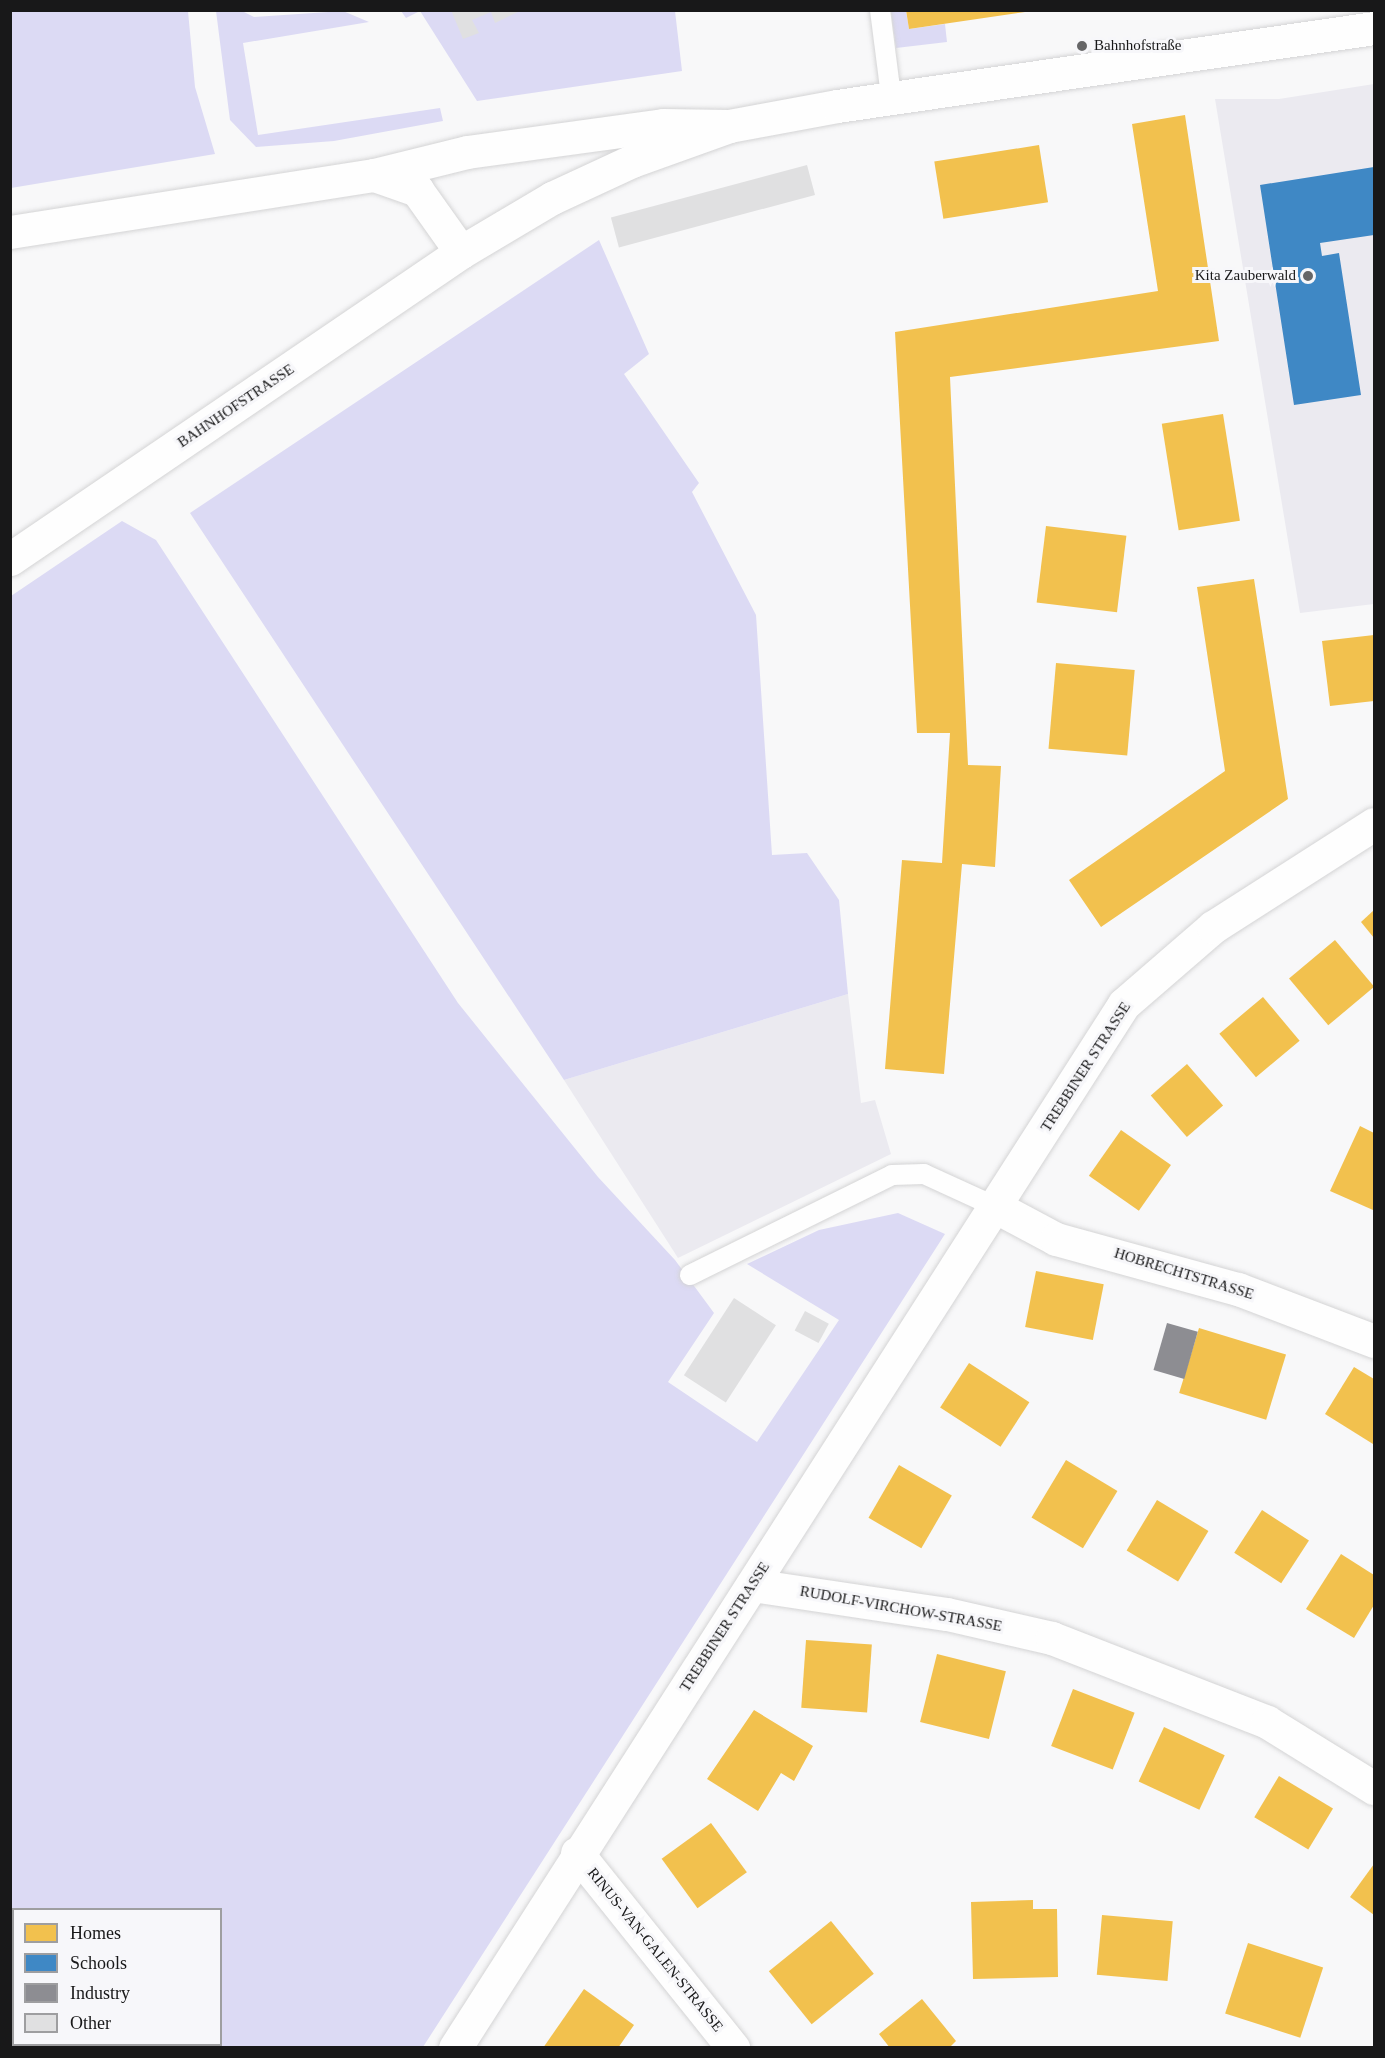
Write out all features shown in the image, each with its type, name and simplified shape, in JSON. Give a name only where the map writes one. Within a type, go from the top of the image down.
[{"type":"street","name":"BAHNHOFSTRASSE","points":[[10,559],[461,252],[602,175],[729,126],[891,96],[1374,28]]},
{"type":"street","name":"BAHNHOFSTRASSE","points":[[10,232],[374,175],[467,152],[663,125],[729,126]]},
{"type":"street","name":"BAHNHOFSTRASSE","points":[[374,175],[417,190],[461,252]]},
{"type":"street","name":"TREBBINER STRASSE","points":[[455,2048],[577,1853],[996,1207],[1124,1004],[1213,927],[1374,824]]},
{"type":"street","name":"HOBRECHTSTRASSE","points":[[996,1207],[1056,1239],[1238,1289],[1374,1341]]},
{"type":"street","name":"RUDOLF-VIRCHOW-STRASSE","points":[[752,1585],[947,1614],[1052,1638],[1268,1722],[1374,1788]]},
{"type":"street","name":"RINUS-VAN-GALEN-STRASSE","points":[[577,1853],[733,2048]]},
{"type":"lane","points":[[880,10],[891,96]]},
{"type":"lane","points":[[690,1275],[892,1175],[924,1174],[996,1207]]},
{"type":"shaded area","points":[[11,10],[188,11],[195,87],[215,154],[11,188]]},
{"type":"shaded area","points":[[216,11],[242,11],[254,17],[343,11],[369,22],[243,43],[258,135],[440,108],[443,121],[334,141],[256,147],[230,120]]},
{"type":"shaded area","points":[[401,11],[420,11],[406,18]]},
{"type":"shaded area","points":[[420,11],[675,11],[682,71],[477,101]]},
{"type":"shaded area","points":[[891,11],[906,11],[909,29],[945,24],[947,42],[896,48]]},
{"type":"shaded area","name":"Kita Zauberwald","points":[[1374,84],[1374,604],[1300,613],[1215,99],[1279,99]]},
{"type":"shaded area","points":[[599,240],[649,354],[624,374],[699,483],[692,492],[756,615],[772,855],[807,853],[839,900],[848,994],[564,1080],[190,513]]},
{"type":"shaded area","points":[[122,521],[156,540],[458,1003],[598,1177],[675,1260],[714,1313],[668,1382],[757,1442],[839,1320],[747,1264],[819,1230],[898,1213],[945,1234],[423,2047],[11,2048],[11,596]]},
{"type":"shaded area","points":[[848,994],[861,1103],[875,1100],[891,1154],[678,1258],[564,1080]]},
{"type":"building: Homes","points":[[906,10],[1025,10],[1025,12],[909,29]]},
{"type":"building: Homes","points":[[1185,115],[1219,341],[950,377],[968,765],[1001,766],[995,867],[962,864],[944,1074],[885,1069],[902,860],[942,863],[950,733],[917,733],[895,332],[1158,291],[1132,124]]},
{"type":"building: Homes","points":[[1039,145],[1048,202],[943,219],[934,162]]},
{"type":"building: Homes","points":[[1223,414],[1240,521],[1179,530],[1162,424]]},
{"type":"building: Homes","points":[[1046,526],[1126,536],[1117,612],[1037,602]]},
{"type":"building: Homes","points":[[1254,579],[1288,799],[1101,927],[1069,880],[1225,771],[1197,587]]},
{"type":"building: Homes","points":[[1374,635],[1374,701],[1330,706],[1322,641]]},
{"type":"building: Homes","points":[[1056,663],[1135,670],[1127,756],[1049,749]]},
{"type":"building: Homes","points":[[1374,910],[1374,938],[1361,922]]},
{"type":"building: Homes","points":[[1335,940],[1374,987],[1328,1025],[1289,979]]},
{"type":"building: Homes","points":[[1263,997],[1300,1041],[1256,1077],[1219,1034]]},
{"type":"building: Homes","points":[[1187,1064],[1223,1106],[1187,1137],[1151,1095]]},
{"type":"building: Homes","points":[[1360,1126],[1374,1133],[1373,1210],[1330,1191]]},
{"type":"building: Homes","points":[[1121,1130],[1171,1165],[1139,1211],[1089,1176]]},
{"type":"building: Homes","points":[[1036,1271],[1104,1284],[1093,1340],[1025,1327]]},
{"type":"building: Homes","points":[[1199,1328],[1286,1355],[1266,1420],[1179,1393]]},
{"type":"building: Homes","points":[[969,1363],[1029,1402],[1001,1447],[940,1407]]},
{"type":"building: Homes","points":[[1354,1367],[1374,1379],[1373,1444],[1325,1414]]},
{"type":"building: Homes","points":[[1066,1460],[1117,1491],[1083,1548],[1031,1517]]},
{"type":"building: Homes","points":[[899,1465],[952,1496],[921,1548],[868,1518]]},
{"type":"building: Homes","points":[[1157,1500],[1208,1531],[1178,1581],[1127,1551]]},
{"type":"building: Homes","points":[[1262,1510],[1309,1540],[1281,1583],[1234,1553]]},
{"type":"building: Homes","points":[[1341,1554],[1374,1575],[1374,1605],[1354,1638],[1306,1609]]},
{"type":"building: Homes","points":[[806,1640],[872,1645],[867,1712],[801,1708]]},
{"type":"building: Homes","points":[[937,1654],[1006,1671],[989,1739],[920,1722]]},
{"type":"building: Homes","points":[[1073,1689],[1135,1713],[1113,1770],[1051,1746]]},
{"type":"building: Homes","points":[[754,1710],[813,1746],[794,1781],[781,1773],[758,1811],[707,1779]]},
{"type":"building: Homes","points":[[1164,1727],[1225,1755],[1199,1810],[1139,1781]]},
{"type":"building: Homes","points":[[1279,1776],[1333,1808],[1308,1850],[1254,1817]]},
{"type":"building: Homes","points":[[711,1823],[747,1872],[698,1908],[662,1859]]},
{"type":"building: Homes","points":[[1374,1864],[1374,1915],[1350,1897]]},
{"type":"building: Homes","points":[[1033,1900],[1033,1909],[1057,1909],[1058,1977],[973,1979],[971,1902]]},
{"type":"building: Homes","points":[[1102,1915],[1173,1921],[1168,1981],[1097,1975]]},
{"type":"building: Homes","points":[[831,1921],[874,1974],[812,2024],[769,1971]]},
{"type":"building: Homes","points":[[1248,1943],[1323,1967],[1300,2038],[1225,2013]]},
{"type":"building: Homes","points":[[584,1989],[634,2025],[618,2048],[543,2048]]},
{"type":"building: Homes","points":[[922,1999],[956,2041],[949,2048],[890,2048],[879,2034]]},
{"type":"building: Schools","points":[[1374,167],[1374,235],[1320,243],[1322,256],[1339,253],[1361,395],[1294,405],[1260,185]]},
{"type":"building: Industry","points":[[1167,1323],[1198,1332],[1184,1379],[1153,1370]]},
{"type":"building: Other","points":[[451,10],[522,10],[495,23],[491,12],[472,20],[479,33],[463,39]]},
{"type":"building: Other","points":[[807,165],[815,195],[619,247],[611,218]]},
{"type":"building: Other","points":[[734,1298],[776,1325],[726,1402],[684,1375]]},
{"type":"building: Other","points":[[805,1311],[829,1324],[819,1343],[795,1330]]},
{"type":"place","name":"Bahnhofstraße","points":[[1082,46]]},
{"type":"place","name":"Kita Zauberwald","points":[[1308,276]]}]
